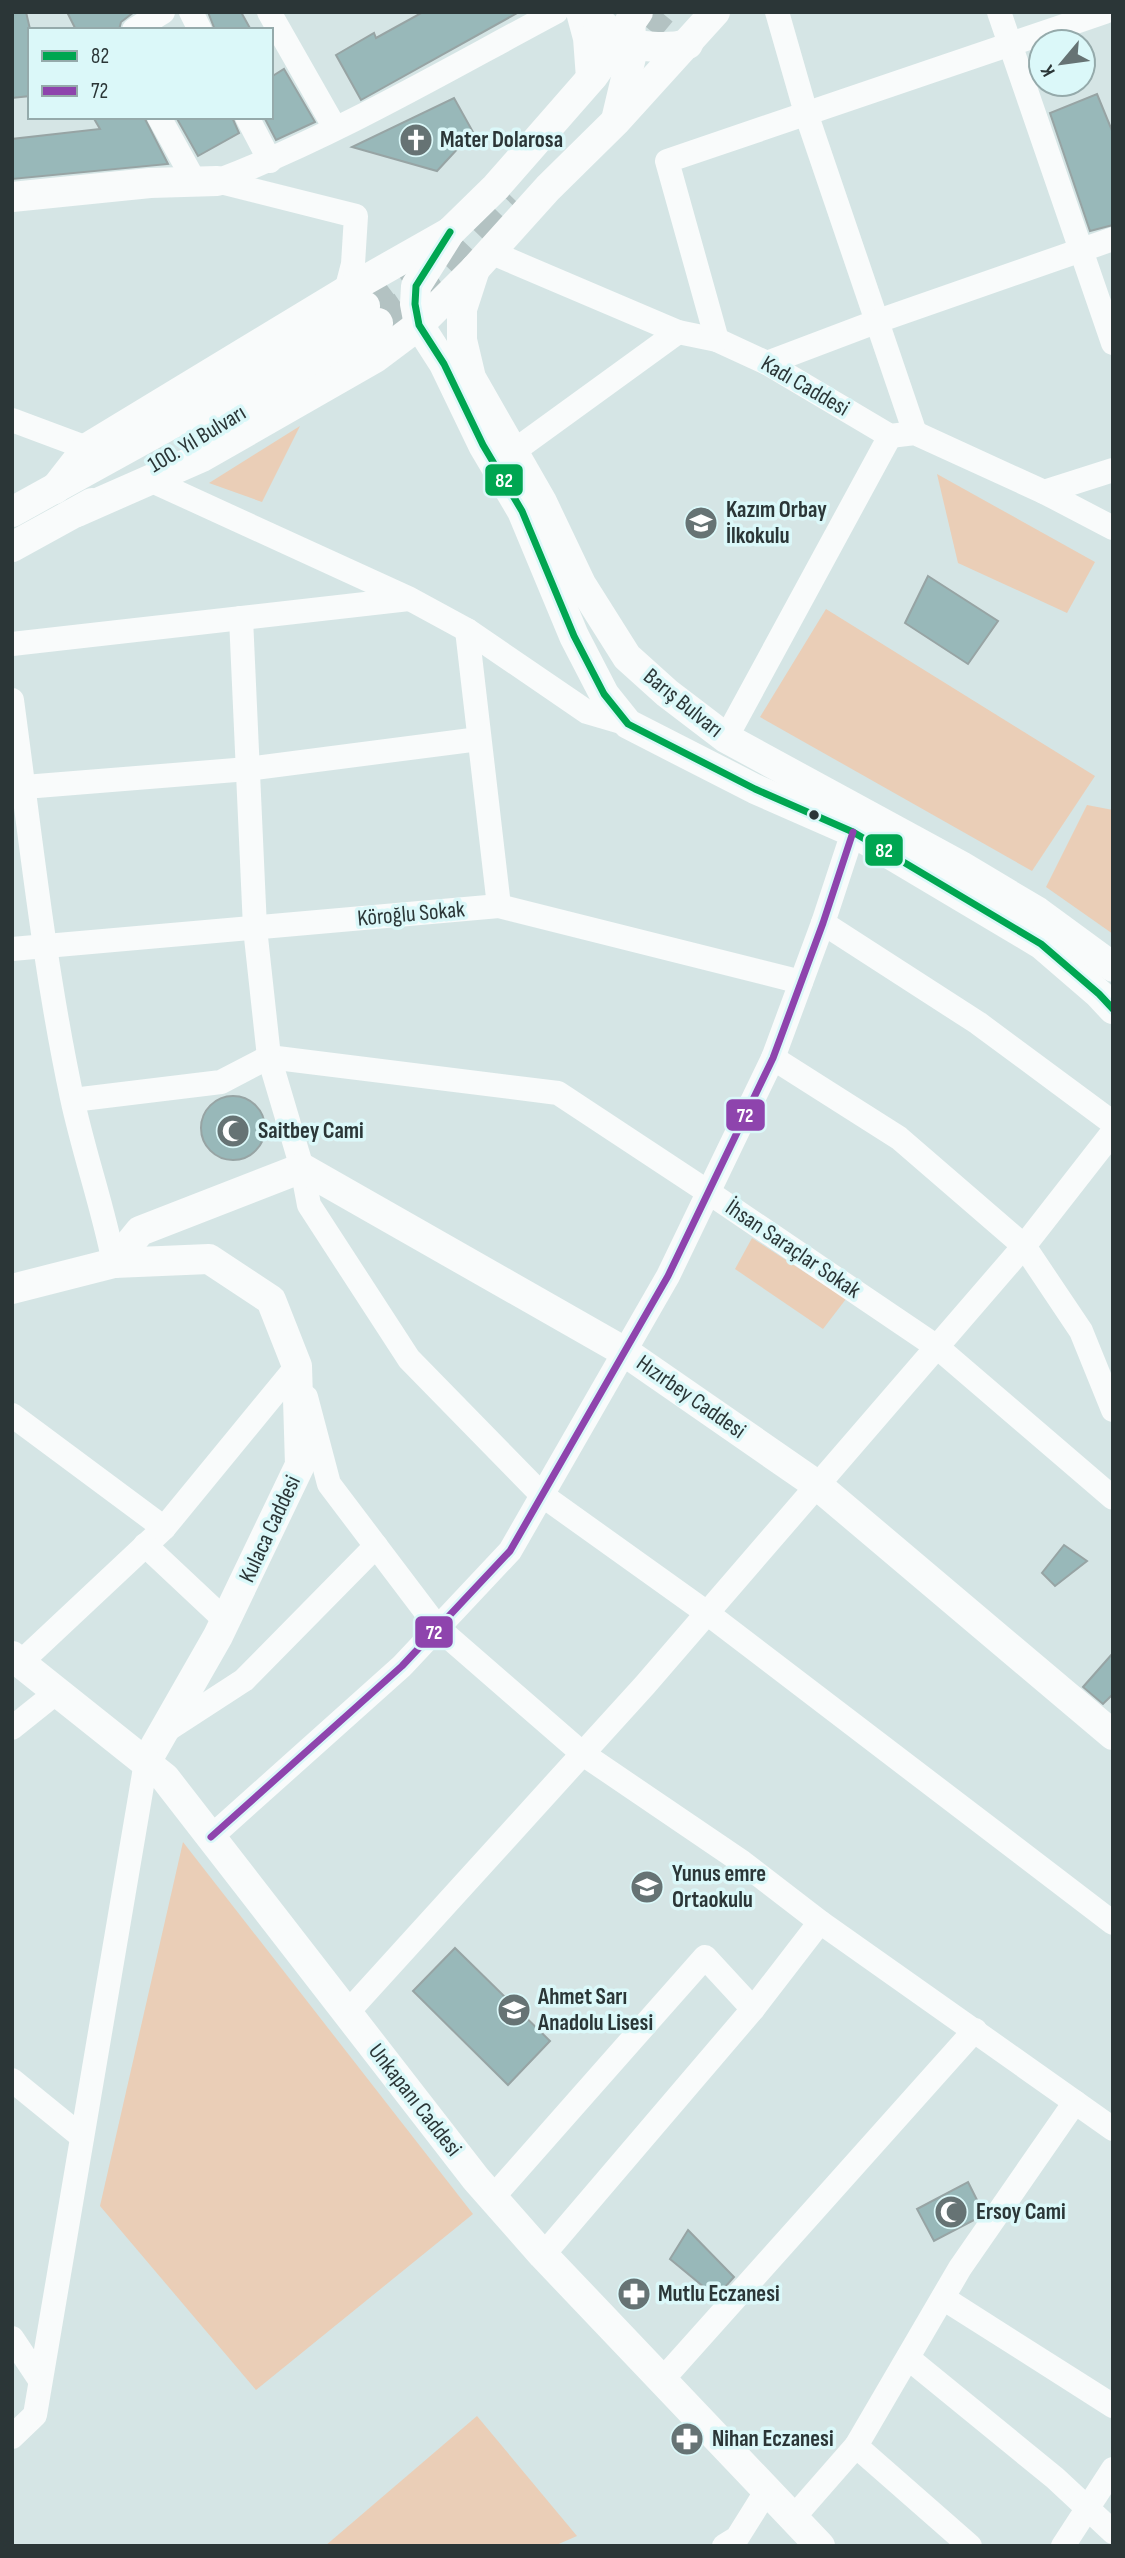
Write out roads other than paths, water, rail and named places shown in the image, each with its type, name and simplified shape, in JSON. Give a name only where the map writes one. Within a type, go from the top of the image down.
[{"type":"main road","points":[[581,12],[588,38],[591,78]]},
{"type":"main road","points":[[590,12],[629,26],[652,47],[674,48],[688,44]]},
{"type":"main road","points":[[375,358],[483,260],[548,188],[617,120],[688,44],[704,13]]},
{"type":"main road","points":[[55,489],[87,449],[363,307],[450,232],[496,187],[591,78],[629,26]]},
{"type":"main road","points":[[617,120],[632,53],[629,26]]},
{"type":"main road","points":[[12,197],[150,183],[206,181]]},
{"type":"main road","points":[[421,315],[416,286],[450,232]]},
{"type":"main road","name":"Barış Bulvarı","points":[[483,260],[462,309],[461,340],[471,378],[542,502],[581,584],[627,657],[667,693],[726,738],[961,866],[1038,912],[1113,967]]},
{"type":"main road","points":[[363,307],[377,289],[421,315],[471,378]]},
{"type":"main road","name":"100. Yıl Bulvarı","points":[[12,512],[202,407],[363,307]]},
{"type":"main road","name":"100. Yıl Bulvarı","points":[[12,547],[77,512],[254,405],[363,307]]},
{"type":"main road","name":"Barış Bulvarı","points":[[421,315],[483,445],[522,511],[574,636],[604,694],[628,723],[755,789],[853,832],[1041,944],[1113,1009]]},
{"type":"main road","points":[[77,512],[202,457],[375,358],[399,350],[425,356],[444,365]]},
{"type":"main road","points":[[114,1263],[140,1231],[302,1168]]},
{"type":"main road","name":"Hızırbey Caddesi","points":[[302,1168],[625,1352],[817,1485],[1113,1735]]},
{"type":"main road","name":"Kulaca Caddesi","points":[[12,1289],[114,1263],[209,1259],[271,1300],[297,1366],[300,1465],[226,1622],[146,1762]]},
{"type":"main road","name":"Unkapanı Caddesi","points":[[16,1660],[165,1778],[476,2179],[543,2255],[820,2546]]},
{"type":"street","points":[[137,28],[163,12]]},
{"type":"street","points":[[191,12],[199,28]]},
{"type":"street","points":[[269,12],[335,128]]},
{"type":"street","points":[[206,181],[270,161],[556,12]]},
{"type":"street","points":[[777,12],[806,113],[915,433]]},
{"type":"street","points":[[999,12],[1113,343]]},
{"type":"street","points":[[718,340],[667,161],[1105,12]]},
{"type":"street","points":[[160,119],[206,181],[356,216],[353,264],[363,307]]},
{"type":"street","points":[[248,119],[270,161]]},
{"type":"street","points":[[767,363],[1113,239]]},
{"type":"street","name":"Kadı Caddesi","points":[[483,260],[678,332],[718,340],[767,363],[890,436]]},
{"type":"street","points":[[514,451],[678,332]]},
{"type":"street","points":[[12,420],[87,449]]},
{"type":"street","points":[[726,738],[890,436],[915,433],[1044,492],[1113,528]]},
{"type":"street","points":[[1044,492],[1113,470]]},
{"type":"street","points":[[150,480],[410,599],[467,630],[587,712],[628,723]]},
{"type":"street","points":[[12,644],[410,599]]},
{"type":"street","points":[[241,618],[255,928],[269,1057],[302,1168],[309,1205],[409,1359],[542,1495],[707,1613],[1113,1923]]},
{"type":"street","points":[[467,630],[499,906]]},
{"type":"street","points":[[12,700],[18,787],[44,946],[73,1100],[106,1218],[114,1263]]},
{"type":"street","points":[[18,787],[248,769],[479,739]]},
{"type":"street","points":[[211,1837],[402,1666],[510,1551],[668,1276],[773,1058],[853,832]]},
{"type":"street","name":"Köroğlu Sokak","points":[[12,949],[499,906],[802,982]]},
{"type":"street","points":[[823,923],[978,1024],[1113,1123]]},
{"type":"street","points":[[73,1100],[221,1082],[269,1057]]},
{"type":"street","name":"İhsan Saraçlar Sokak","points":[[269,1057],[558,1093],[937,1347],[1113,1498]]},
{"type":"street","points":[[773,1058],[899,1138],[1024,1246],[1081,1331],[1113,1410]]},
{"type":"street","points":[[348,2013],[707,1613],[1024,1246],[1113,1132]]},
{"type":"street","points":[[16,1660],[164,1528],[297,1366]]},
{"type":"street","points":[[297,1366],[329,1484],[438,1628],[583,1754],[742,1862],[820,1922],[1111,2126]]},
{"type":"street","points":[[12,1416],[164,1528]]},
{"type":"street","points":[[145,1545],[226,1622]]},
{"type":"street","points":[[163,1732],[244,1680],[376,1546]]},
{"type":"street","points":[[12,1727],[57,1692]]},
{"type":"street","points":[[12,2437],[35,2415],[146,1762]]},
{"type":"street","points":[[543,2255],[753,2009],[820,1922]]},
{"type":"street","points":[[493,2197],[705,1957],[753,2009]]},
{"type":"street","points":[[663,2379],[975,2029]]},
{"type":"street","points":[[12,2080],[82,2137]]},
{"type":"street","points":[[793,2518],[856,2446],[968,2257],[1075,2102]]},
{"type":"street","points":[[943,2298],[1113,2406]]},
{"type":"street","points":[[12,2338],[40,2380]]},
{"type":"street","points":[[908,2358],[1055,2478],[1113,2532]]},
{"type":"street","points":[[856,2446],[970,2546]]},
{"type":"street","points":[[1063,2546],[1113,2469]]},
{"type":"street","points":[[724,2546],[737,2538],[767,2490]]},
{"type":"tunnel","points":[[619,63],[661,12]]},
{"type":"tunnel","points":[[378,323],[443,279],[517,202]]},
{"type":"tunnel","points":[[365,306],[434,254]]},
{"type":"place","name":"Mater Dolarosa","points":[[416,140]]},
{"type":"place","name":"Kazım Orbay İlkokulu","points":[[701,523]]},
{"type":"place","name":"Saitbey Cami","points":[[233,1131]]},
{"type":"place","name":"Yunus emre Ortaokulu","points":[[647,1887]]},
{"type":"place","name":"Ahmet Sarı Anadolu Lisesi","points":[[514,2010]]},
{"type":"place","name":"Ersoy Cami","points":[[951,2212]]},
{"type":"place","name":"Mutlu Eczanesi","points":[[634,2294]]},
{"type":"place","name":"Nihan Eczanesi","points":[[687,2439]]}]
